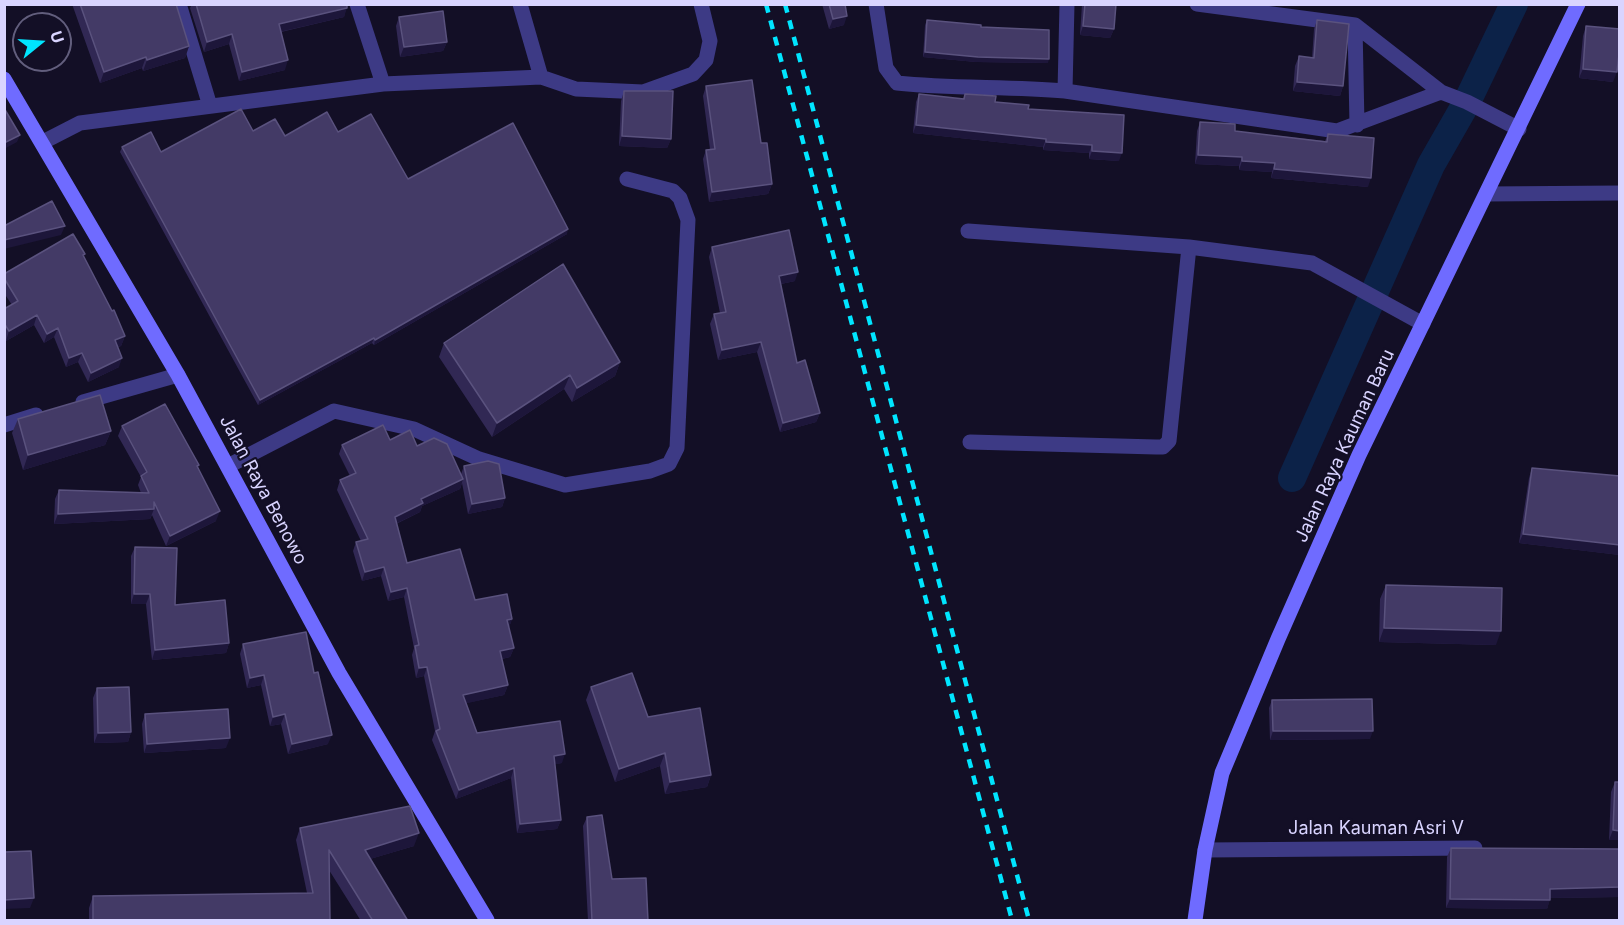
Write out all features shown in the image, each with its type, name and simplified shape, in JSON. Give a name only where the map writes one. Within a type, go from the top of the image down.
[{"type":"street","points":[[179,4],[210,106]]},
{"type":"street","points":[[357,4],[383,84]]},
{"type":"street","points":[[520,4],[541,77]]},
{"type":"street","points":[[43,142],[80,123],[383,84],[541,77],[576,89],[643,92],[693,74],[706,60],[710,41],[701,4]]},
{"type":"street","points":[[876,4],[886,68],[897,83],[1065,91],[1337,131],[1441,92]]},
{"type":"street","points":[[1065,91],[1067,4]]},
{"type":"street","points":[[1197,4],[1355,25],[1441,92],[1467,102],[1519,129]]},
{"type":"street","name":"Jalan Raya Kauman Baru","points":[[1195,921],[1205,849],[1222,773],[1359,455],[1578,4]]},
{"type":"street","points":[[1355,25],[1357,124]]},
{"type":"street","name":"Jalan Raya Benowo","points":[[4,79],[178,375],[339,673],[486,921]]},
{"type":"street","points":[[228,466],[334,411],[414,429],[479,459],[565,485],[650,471],[669,464],[677,448],[688,220],[680,198],[673,191],[627,179]]},
{"type":"street","points":[[1486,194],[1620,193]]},
{"type":"street","points":[[968,231],[1189,247],[1312,263],[1423,324]]},
{"type":"street","points":[[970,442],[1163,447],[1169,441],[1189,247]]},
{"type":"street","points":[[69,406],[178,375]]},
{"type":"street","points":[[4,425],[48,412]]},
{"type":"street","name":"Jalan Kauman Asri V","points":[[1205,849],[1494,848]]},
{"type":"building","points":[[80,4],[176,4],[189,46],[147,60],[146,57],[104,72]]},
{"type":"building","points":[[196,4],[347,4],[347,8],[279,24],[288,60],[242,72],[232,34],[207,42]]},
{"type":"building","points":[[829,4],[845,4],[847,16],[833,19]]},
{"type":"building","points":[[1085,4],[1116,4],[1114,29],[1083,26]]},
{"type":"building","points":[[443,11],[447,42],[404,47],[399,17]]},
{"type":"building","points":[[927,20],[981,25],[981,27],[1049,30],[1049,59],[978,57],[925,52]]},
{"type":"building","points":[[1317,20],[1349,24],[1343,86],[1297,82],[1299,56],[1314,58]]},
{"type":"building","points":[[1586,26],[1620,29],[1617,72],[1583,69]]},
{"type":"building","points":[[752,80],[761,143],[767,143],[772,184],[712,192],[706,150],[715,149],[706,86]]},
{"type":"building","points":[[624,91],[673,91],[671,139],[622,136]]},
{"type":"building","points":[[919,94],[964,99],[965,94],[996,96],[995,102],[1029,105],[1028,109],[1124,115],[1122,153],[1092,151],[1092,145],[1046,142],[1046,139],[916,125]]},
{"type":"building","points":[[4,108],[20,135],[4,143]]},
{"type":"building","points":[[241,109],[253,131],[275,119],[285,136],[327,112],[338,132],[371,114],[408,179],[513,123],[568,229],[375,340],[374,338],[260,400],[122,147],[151,132],[161,152]]},
{"type":"building","points":[[1200,122],[1235,124],[1235,131],[1327,142],[1328,134],[1374,138],[1371,178],[1274,169],[1275,163],[1242,161],[1242,157],[1198,155]]},
{"type":"building","points":[[52,201],[65,226],[4,240],[4,226]]},
{"type":"building","points":[[789,230],[798,272],[779,276],[797,363],[805,360],[820,413],[783,423],[761,342],[722,350],[714,314],[726,312],[712,247]]},
{"type":"building","points":[[73,234],[112,311],[114,310],[125,336],[115,340],[122,358],[91,373],[82,353],[69,358],[58,328],[47,334],[37,315],[9,331],[4,323],[4,309],[18,301],[4,278],[4,274]]},
{"type":"building","points":[[563,264],[620,362],[577,388],[570,375],[497,423],[444,343]]},
{"type":"building","points":[[100,395],[111,431],[28,455],[18,419]]},
{"type":"building","points":[[165,404],[199,465],[197,466],[220,511],[170,536],[154,502],[154,509],[58,514],[59,490],[149,493],[141,476],[147,472],[122,426]]},
{"type":"building","points":[[383,425],[390,440],[410,430],[417,446],[434,438],[447,444],[463,479],[421,499],[423,503],[395,517],[407,563],[460,549],[475,600],[507,594],[512,619],[507,620],[514,648],[500,651],[508,685],[463,695],[477,733],[560,721],[565,754],[554,756],[561,820],[520,824],[514,768],[459,790],[436,731],[440,729],[427,667],[419,668],[415,646],[419,645],[407,588],[391,592],[384,567],[365,572],[356,542],[368,539],[340,480],[356,473],[342,445]]},
{"type":"building","points":[[488,461],[499,464],[505,498],[472,504],[464,466]]},
{"type":"building","points":[[1532,468],[1620,476],[1620,545],[1523,534]]},
{"type":"building","points":[[135,547],[177,548],[175,605],[225,600],[229,643],[155,650],[150,594],[134,594]]},
{"type":"building","points":[[1386,585],[1502,588],[1501,631],[1384,628]]},
{"type":"building","points":[[306,632],[314,673],[318,672],[332,735],[292,744],[285,714],[273,717],[264,675],[250,678],[243,644]]},
{"type":"building","points":[[632,673],[648,717],[700,708],[711,775],[670,782],[665,753],[619,769],[591,687]]},
{"type":"building","points":[[129,687],[131,732],[98,733],[97,688]]},
{"type":"building","points":[[1372,699],[1373,731],[1273,731],[1272,700]]},
{"type":"building","points":[[228,709],[230,738],[147,744],[145,714]]},
{"type":"building","points":[[1615,782],[1620,782],[1620,831],[1613,830]]},
{"type":"building","points":[[410,806],[419,833],[365,850],[408,921],[373,921],[329,850],[330,921],[93,921],[93,896],[313,893],[300,828]]},
{"type":"building","points":[[602,815],[612,879],[646,878],[648,921],[592,921],[587,817]]},
{"type":"building","points":[[1451,848],[1620,849],[1620,887],[1550,889],[1550,900],[1450,899]]},
{"type":"building","points":[[31,851],[34,898],[4,900],[4,852]]},
{"type":"waterway","points":[[1292,478],[1431,165],[1467,102],[1514,4]]},
{"type":"railway","points":[[766,4],[1012,920]]},
{"type":"railway","points":[[785,4],[1029,920]]}]
